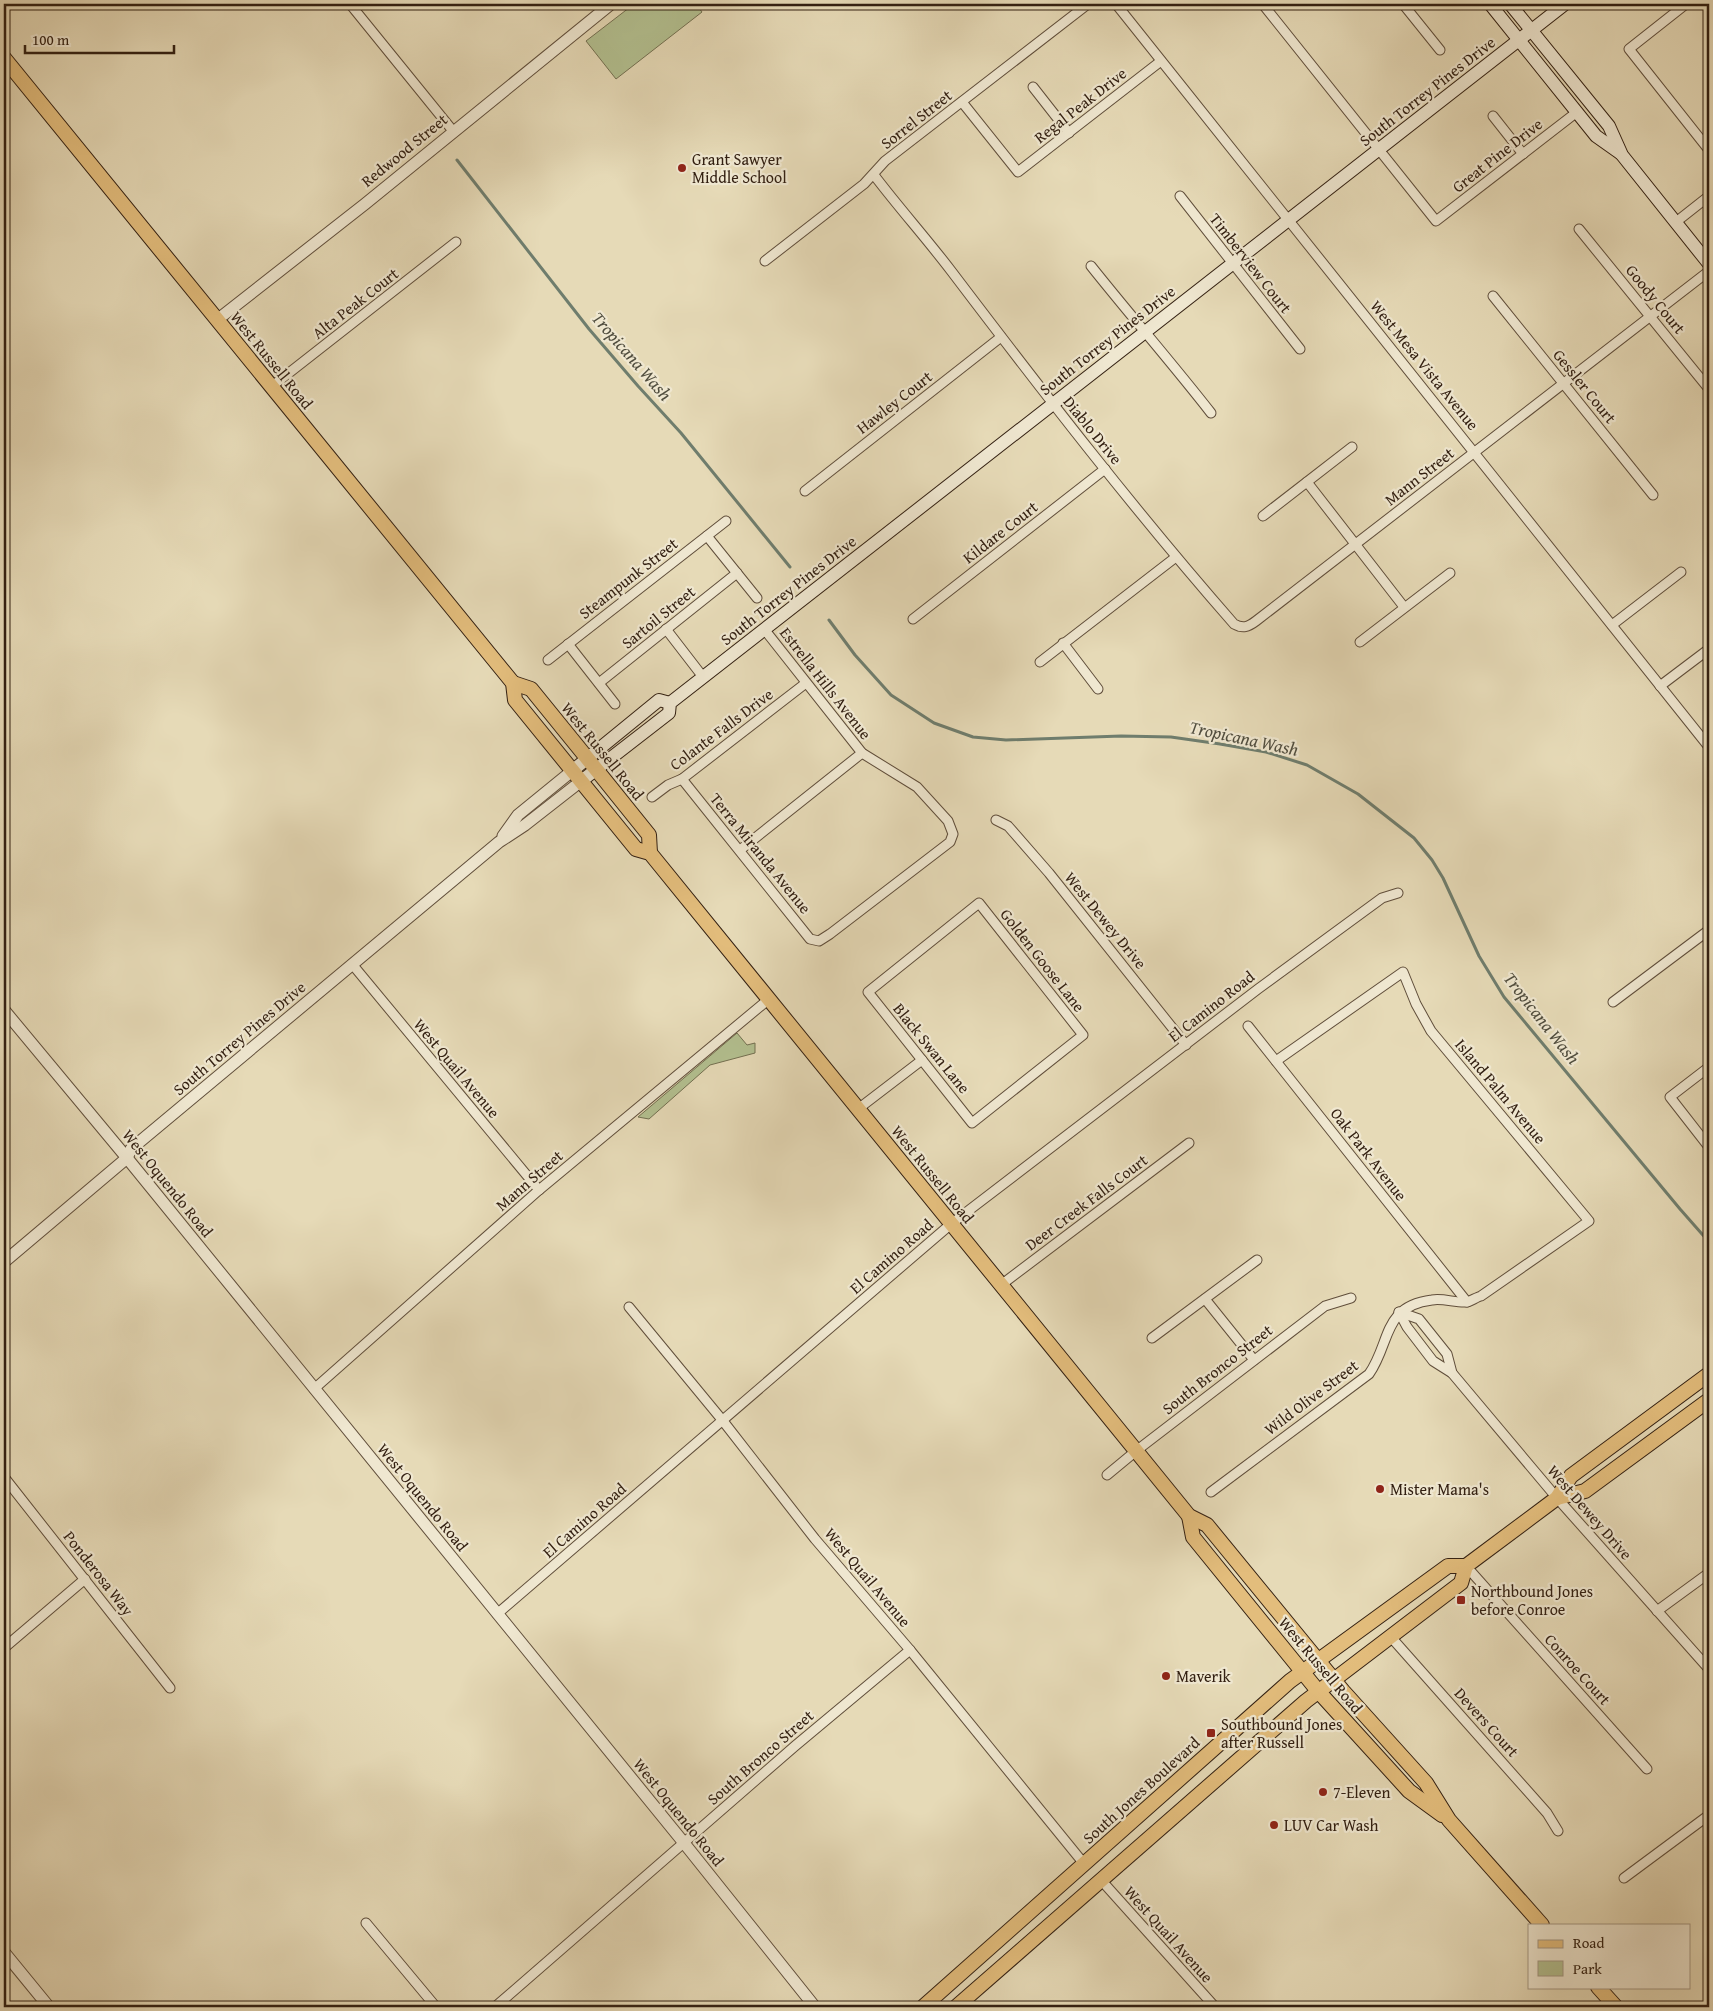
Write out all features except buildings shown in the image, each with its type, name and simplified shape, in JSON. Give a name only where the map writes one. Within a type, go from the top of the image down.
[{"type":"main road","points":[[1490,4],[1596,136],[1622,155]]},
{"type":"main road","points":[[1510,4],[1609,126],[1622,155],[1709,264]]},
{"type":"main road","name":"South Torrey Pines Drive","points":[[576,777],[596,770],[669,713],[670,703],[1565,4]]},
{"type":"main road","name":"West Russell Road","points":[[4,58],[513,683],[531,689],[588,758],[649,835],[650,854]]},
{"type":"main road","name":"West Russell Road","points":[[513,683],[515,700],[576,777],[636,849],[650,854],[1189,1516],[1207,1525],[1333,1679],[1426,1783],[1449,1820],[1541,1924]]},
{"type":"main road","name":"South Torrey Pines Drive","points":[[576,777],[588,758],[659,700],[670,703]]},
{"type":"main road","name":"South Jones Boulevard","points":[[923,2007],[1301,1672],[1448,1566],[1466,1566],[1557,1498],[1571,1476],[1709,1374]]},
{"type":"main road","points":[[1706,1403],[1709,1388]]},
{"type":"main road","name":"South Jones Boulevard","points":[[1557,1498],[1585,1491],[1706,1403]]},
{"type":"main road","name":"West Russell Road","points":[[1189,1516],[1193,1537],[1301,1672],[1409,1791],[1449,1820]]},
{"type":"main road","name":"South Jones Boulevard","points":[[956,2007],[1318,1691],[1461,1583],[1466,1566]]},
{"type":"main road","points":[[1599,1988],[1616,2007]]},
{"type":"street","points":[[350,4],[453,131]]},
{"type":"street","name":"Redwood Street","points":[[217,320],[611,4]]},
{"type":"street","name":"Sorrel Street","points":[[765,261],[874,175],[885,161],[1088,4]]},
{"type":"street","name":"West Mesa Vista Avenue","points":[[1116,4],[1709,747]]},
{"type":"street","points":[[1403,4],[1440,50]]},
{"type":"street","points":[[1686,4],[1629,49],[1709,150]]},
{"type":"street","points":[[1267,5],[1379,149]]},
{"type":"street","name":"Regal Peak Drive","points":[[962,102],[1018,172],[1161,61]]},
{"type":"street","points":[[1033,87],[1069,132]]},
{"type":"street","name":"Great Pine Drive","points":[[1379,149],[1436,221],[1577,112]]},
{"type":"street","points":[[1493,116],[1523,154]]},
{"type":"street","name":"Diablo Drive","points":[[874,175],[951,270],[1053,404],[1176,557],[1234,624],[1241,627]]},
{"type":"street","name":"Timberview Court","points":[[1180,196],[1300,348]]},
{"type":"street","points":[[1676,222],[1709,196]]},
{"type":"street","name":"Goody Court","points":[[1579,229],[1709,389]]},
{"type":"street","name":"Alta Peak Court","points":[[272,387],[456,242]]},
{"type":"street","points":[[1091,266],[1211,413]]},
{"type":"street","name":"Mann Street","points":[[1241,627],[1249,626],[1709,271]]},
{"type":"street","name":"Gessler Court","points":[[1493,296],[1653,495]]},
{"type":"street","name":"Hawley Court","points":[[805,490],[1001,337]]},
{"type":"street","points":[[1263,516],[1352,447]]},
{"type":"street","name":"Kildare Court","points":[[913,619],[1105,469]]},
{"type":"street","points":[[1307,482],[1404,607]]},
{"type":"street","name":"Steampunk Street","points":[[548,660],[726,520]]},
{"type":"street","points":[[707,536],[757,598]]},
{"type":"street","points":[[1040,662],[1176,557]]},
{"type":"street","points":[[1612,625],[1681,572]]},
{"type":"street","name":"Sartoil Street","points":[[599,683],[737,573]]},
{"type":"street","points":[[1360,642],[1450,573]]},
{"type":"street","points":[[666,629],[703,677]]},
{"type":"street","name":"Estrella Hills Avenue","points":[[764,629],[862,753],[917,787],[948,820],[953,834],[950,842],[830,934],[819,940]]},
{"type":"street","points":[[1063,643],[1098,689]]},
{"type":"street","points":[[568,644],[615,704]]},
{"type":"street","points":[[1660,686],[1709,649]]},
{"type":"street","name":"Colante Falls Drive","points":[[652,797],[668,785],[682,779],[806,683]]},
{"type":"street","points":[[740,850],[862,753]]},
{"type":"street","name":"South Torrey Pines Drive","points":[[4,1262],[127,1158],[131,1149],[499,842],[518,815],[576,777]]},
{"type":"street","name":"Terra Miranda Avenue","points":[[682,779],[810,939],[819,940]]},
{"type":"street","name":"West Dewey Drive","points":[[996,820],[1008,826],[1049,873],[1186,1045]]},
{"type":"street","name":"El Camino Road","points":[[497,1614],[724,1421],[951,1224],[1258,989],[1382,898],[1398,893]]},
{"type":"street","name":"Golden Goose Lane","points":[[868,992],[979,903],[1084,1035],[972,1123]]},
{"type":"street","points":[[1613,1002],[1709,930]]},
{"type":"street","name":"West Quail Avenue","points":[[352,964],[540,1190]]},
{"type":"street","name":"Island Palm Avenue","points":[[1276,1061],[1403,972],[1416,1004],[1431,1031],[1589,1221],[1481,1296],[1466,1302]]},
{"type":"street","name":"Black Swan Lane","points":[[868,992],[972,1123]]},
{"type":"street","name":"Mann Street","points":[[314,1389],[540,1190],[769,999]]},
{"type":"street","name":"West Oquendo Road","points":[[4,1010],[127,1158],[815,2007]]},
{"type":"street","name":"Oak Park Avenue","points":[[1248,1026],[1466,1302]]},
{"type":"street","points":[[858,1109],[922,1060]]},
{"type":"street","points":[[1709,1067],[1670,1097],[1709,1147]]},
{"type":"street","name":"Deer Creek Falls Court","points":[[1001,1285],[1189,1143]]},
{"type":"street","points":[[1152,1338],[1257,1260]]},
{"type":"street","name":"South Bronco Street","points":[[1107,1475],[1325,1306],[1351,1298]]},
{"type":"street","points":[[1205,1299],[1254,1360]]},
{"type":"street","points":[[1399,1312],[1420,1301],[1439,1299],[1466,1302]]},
{"type":"street","name":"West Quail Avenue","points":[[629,1307],[724,1421],[815,1539],[910,1650],[1085,1865]]},
{"type":"street","name":"West Dewey Drive","points":[[1399,1312],[1407,1327],[1434,1361],[1452,1373],[1557,1498],[1709,1669]]},
{"type":"street","name":"West Dewey Drive","points":[[1399,1312],[1419,1319],[1447,1354],[1452,1373]]},
{"type":"street","name":"Wild Olive Street","points":[[1211,1492],[1369,1374],[1378,1362],[1387,1332],[1399,1312]]},
{"type":"street","name":"Ponderosa Way","points":[[4,1477],[170,1688]]},
{"type":"street","name":"Conroe Court","points":[[1466,1566],[1647,1769]]},
{"type":"street","points":[[1657,1611],[1709,1573]]},
{"type":"street","points":[[4,1648],[85,1578]]},
{"type":"street","name":"Devers Court","points":[[1390,1636],[1547,1813],[1558,1831]]},
{"type":"street","name":"South Bronco Street","points":[[495,2007],[795,1746],[910,1650]]},
{"type":"street","points":[[1624,1878],[1709,1816]]},
{"type":"street","name":"West Quail Avenue","points":[[1101,1880],[1215,2007]]},
{"type":"street","points":[[366,1924],[436,2007]]},
{"type":"street","points":[[4,1952],[45,2006]]},
{"type":"green space","points":[[634,4],[696,4],[702,12],[616,79],[586,41]]},
{"type":"green space","points":[[737,1033],[747,1045],[755,1043],[755,1053],[710,1065],[649,1119],[638,1117]]},
{"type":"waterway","name":"Tropicana Wash","points":[[457,160],[589,329],[681,433],[790,567]]},
{"type":"waterway","name":"Tropicana Wash","points":[[829,620],[855,655],[891,695],[934,723],[973,737],[1006,740],[1121,736],[1171,737],[1220,744],[1266,752],[1307,765],[1358,794],[1414,838],[1432,860],[1443,878],[1479,956],[1504,997],[1709,1242]]},
{"type":"place","name":"Grant Sawyer Middle School","points":[[682,168]]},
{"type":"place","name":"Mister Mama's","points":[[1380,1489]]},
{"type":"place","name":"Northbound Jones before Conroe","points":[[1461,1600]]},
{"type":"place","name":"Maverik","points":[[1166,1676]]},
{"type":"place","name":"Southbound Jones after Russell","points":[[1211,1733]]},
{"type":"place","name":"7-Eleven","points":[[1323,1792]]},
{"type":"place","name":"LUV Car Wash","points":[[1274,1825]]}]
